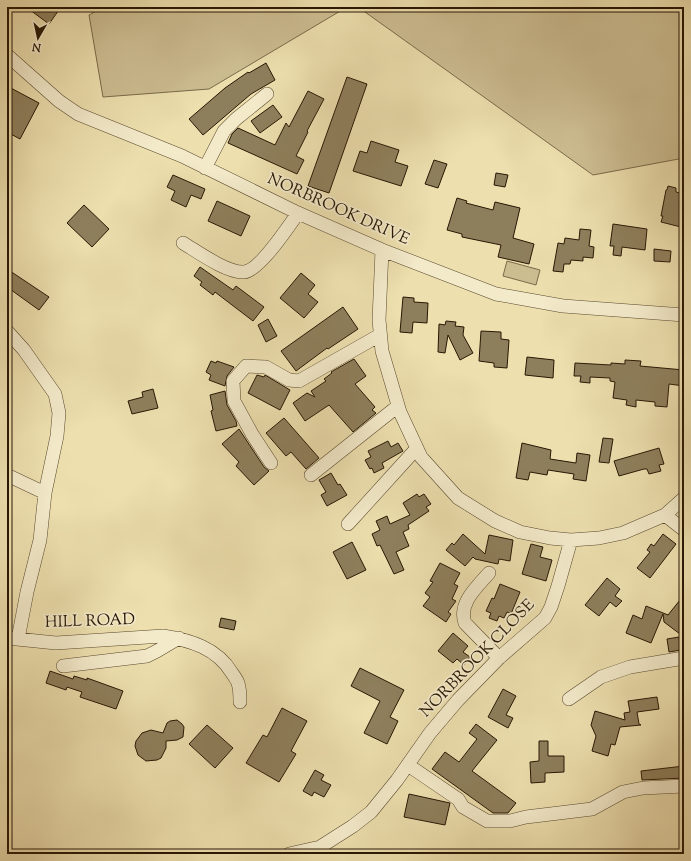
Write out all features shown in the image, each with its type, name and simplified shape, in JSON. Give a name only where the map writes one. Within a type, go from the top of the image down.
[{"type":"street","name":"NORBROOK DRIVE","points":[[7,55],[59,101],[78,114],[182,156],[298,213],[382,250],[496,294],[563,306],[684,315]]},
{"type":"street","points":[[205,168],[224,131],[236,119],[267,94]]},
{"type":"street","points":[[183,243],[227,269],[244,272],[253,269],[268,254],[298,213]]},
{"type":"street","points":[[382,250],[379,314],[380,335],[382,351],[398,406],[422,457],[458,498],[495,521],[520,532],[550,538],[571,540],[599,538],[623,533],[665,515],[684,498]]},
{"type":"street","name":"HILL ROAD","points":[[7,331],[24,350],[55,394],[59,413],[57,436],[45,493],[40,540],[13,639],[56,643],[163,636],[179,638],[198,644],[216,654],[226,663],[238,683],[240,702]]},
{"type":"street","points":[[271,463],[252,434],[234,401],[233,381],[246,366],[266,367],[289,380],[299,381],[380,335]]},
{"type":"street","points":[[311,475],[398,406]]},
{"type":"street","points":[[348,524],[417,448]]},
{"type":"street","points":[[7,475],[45,493]]},
{"type":"street","points":[[665,515],[684,530]]},
{"type":"street","name":"NORBROOK CLOSE","points":[[322,850],[371,812],[397,780],[430,733],[458,700],[498,658],[545,618],[551,607],[558,586],[571,540]]},
{"type":"street","points":[[489,573],[471,593],[464,606],[463,617],[465,623],[498,658]]},
{"type":"street","points":[[62,666],[147,656],[179,638]]},
{"type":"street","points":[[569,699],[601,676],[630,667],[684,658]]},
{"type":"street","points":[[408,765],[458,799],[463,807],[487,821],[510,821],[526,817],[592,809],[623,792],[644,788],[684,786]]},
{"type":"street","points":[[289,854],[322,850]]},
{"type":"shaded area","points":[[104,7],[347,7],[209,89],[103,97],[89,15]]},
{"type":"shaded area","points":[[358,7],[684,7],[684,158],[593,175]]},
{"type":"shaded area","points":[[507,261],[540,270],[536,285],[503,276]]},
{"type":"building","points":[[26,7],[61,7],[49,24]]},
{"type":"building","points":[[266,63],[275,80],[251,94],[203,135],[189,119],[225,88],[248,72],[249,73]]},
{"type":"building","points":[[347,77],[367,84],[329,193],[308,186]]},
{"type":"building","points":[[7,86],[39,103],[20,139],[7,132]]},
{"type":"building","points":[[308,91],[324,99],[296,156],[304,160],[297,174],[228,143],[232,134],[238,128],[275,145],[286,123],[289,127]]},
{"type":"building","points":[[273,105],[282,117],[260,133],[251,121]]},
{"type":"building","points":[[371,141],[399,150],[395,162],[408,166],[401,186],[353,171],[360,151],[367,153]]},
{"type":"building","points":[[434,160],[447,164],[438,188],[425,184]]},
{"type":"building","points":[[496,173],[508,175],[505,187],[494,185]]},
{"type":"building","points":[[173,175],[205,189],[201,199],[191,195],[186,207],[171,200],[175,191],[167,187]]},
{"type":"building","points":[[668,186],[676,188],[676,192],[684,194],[684,215],[681,227],[661,222]]},
{"type":"building","points":[[457,198],[467,201],[466,203],[493,210],[495,202],[520,208],[513,238],[534,244],[529,264],[498,257],[501,245],[462,237],[462,234],[447,230]]},
{"type":"building","points":[[217,201],[250,216],[241,236],[208,221]]},
{"type":"building","points":[[84,205],[109,229],[92,247],[67,223]]},
{"type":"building","points":[[613,224],[647,229],[645,250],[622,247],[621,256],[613,255],[614,246],[610,246]]},
{"type":"building","points":[[580,229],[591,230],[589,246],[594,247],[593,258],[583,257],[583,261],[571,260],[570,264],[564,264],[563,272],[553,271],[558,243],[564,244],[565,238],[579,240]]},
{"type":"building","points":[[654,249],[671,251],[670,262],[654,261]]},
{"type":"building","points":[[200,267],[233,290],[236,286],[264,307],[253,321],[215,292],[213,295],[200,285],[202,282],[194,276]]},
{"type":"building","points":[[7,269],[49,297],[39,310],[7,287]]},
{"type":"building","points":[[301,273],[315,285],[308,294],[318,302],[304,318],[280,298]]},
{"type":"building","points":[[403,297],[414,298],[414,302],[428,303],[427,323],[413,322],[412,333],[400,332]]},
{"type":"building","points":[[343,307],[358,329],[328,349],[327,348],[296,371],[281,351]]},
{"type":"building","points":[[268,319],[277,336],[266,342],[258,325]]},
{"type":"building","points":[[446,321],[456,322],[455,326],[464,327],[463,335],[473,353],[460,360],[448,335],[445,353],[438,352],[439,324],[445,325]]},
{"type":"building","points":[[481,331],[501,332],[501,339],[509,340],[507,368],[494,367],[494,363],[479,361]]},
{"type":"building","points":[[527,357],[554,360],[553,378],[525,375]]},
{"type":"building","points":[[354,359],[366,376],[355,384],[375,407],[372,410],[376,413],[353,432],[329,405],[305,421],[293,403],[307,393],[315,397],[311,391],[326,381],[324,379],[332,373],[331,372]]},
{"type":"building","points":[[625,360],[641,361],[640,366],[684,370],[684,386],[669,384],[667,407],[655,406],[655,402],[636,400],[636,407],[626,405],[627,400],[613,398],[615,382],[610,381],[610,378],[590,377],[590,383],[580,382],[581,376],[574,376],[575,363],[611,365],[611,363],[625,364]]},
{"type":"building","points":[[211,361],[216,363],[217,361],[234,367],[227,376],[225,386],[209,380],[211,375],[206,372]]},
{"type":"building","points":[[257,375],[264,377],[265,375],[290,390],[280,410],[248,393]]},
{"type":"building","points":[[153,389],[158,408],[132,414],[128,401],[143,397],[142,392]]},
{"type":"building","points":[[225,391],[227,405],[236,421],[237,426],[216,431],[211,411],[213,410],[210,395]]},
{"type":"building","points":[[284,418],[319,458],[306,469],[291,452],[286,456],[266,433]]},
{"type":"building","points":[[239,429],[264,467],[269,471],[254,485],[236,466],[239,462],[222,444]]},
{"type":"building","points":[[603,438],[613,439],[609,463],[599,462]]},
{"type":"building","points":[[388,441],[391,447],[398,443],[403,451],[382,463],[384,468],[374,473],[372,468],[370,469],[365,460],[371,457],[368,451]]},
{"type":"building","points":[[522,443],[551,450],[550,459],[576,463],[577,453],[590,455],[586,481],[573,479],[574,474],[548,470],[547,475],[530,472],[528,480],[516,478]]},
{"type":"building","points":[[659,448],[664,464],[659,465],[661,471],[649,474],[647,469],[644,469],[619,476],[614,461]]},
{"type":"building","points":[[331,473],[338,485],[340,484],[347,495],[327,506],[321,495],[326,492],[319,480]]},
{"type":"building","points":[[417,494],[419,497],[424,494],[431,504],[426,507],[429,511],[408,525],[409,529],[403,532],[409,546],[396,552],[404,570],[394,574],[380,545],[377,546],[372,534],[380,530],[376,521],[387,516],[390,524],[410,515],[403,503]]},
{"type":"building","points":[[463,534],[485,554],[489,535],[513,540],[510,561],[499,559],[498,564],[475,559],[473,557],[465,566],[446,550],[452,543],[454,545]]},
{"type":"building","points":[[663,534],[676,544],[650,578],[637,568],[650,552],[647,550],[651,544],[654,546]]},
{"type":"building","points":[[352,542],[366,570],[347,579],[333,552]]},
{"type":"building","points":[[531,544],[543,547],[540,557],[552,560],[546,581],[522,574]]},
{"type":"building","points":[[440,563],[460,573],[454,584],[458,586],[452,599],[456,601],[448,612],[451,614],[446,622],[423,606],[430,597],[425,593],[433,582],[430,581]]},
{"type":"building","points":[[607,578],[620,589],[615,596],[622,601],[616,607],[610,602],[599,616],[585,605]]},
{"type":"building","points":[[500,584],[520,592],[511,614],[507,612],[504,618],[499,616],[497,621],[489,618],[491,613],[486,611],[492,598],[494,599]]},
{"type":"building","points":[[684,595],[684,637],[664,622],[663,614],[651,643],[626,633],[633,615],[642,619],[646,606],[668,615]]},
{"type":"building","points":[[221,618],[236,621],[234,630],[219,627]]},
{"type":"building","points":[[453,633],[468,646],[463,652],[470,657],[464,665],[457,659],[453,663],[438,651]]},
{"type":"building","points":[[679,637],[681,650],[669,652],[667,639]]},
{"type":"building","points":[[360,668],[404,690],[390,717],[398,721],[387,744],[364,733],[380,701],[351,686]]},
{"type":"building","points":[[50,671],[73,679],[74,676],[87,680],[87,678],[123,691],[116,709],[80,697],[82,692],[67,687],[66,690],[46,683]]},
{"type":"building","points":[[503,689],[516,696],[506,715],[513,718],[508,728],[488,717]]},
{"type":"building","points":[[657,697],[659,709],[637,712],[639,724],[641,725],[620,727],[615,745],[611,744],[608,756],[592,751],[596,736],[591,725],[595,711],[625,720],[624,713],[630,712],[628,701]]},
{"type":"building","points":[[282,708],[307,721],[291,751],[296,754],[279,782],[246,763],[263,735],[267,737]]},
{"type":"building","points":[[177,720],[184,727],[183,737],[177,740],[166,741],[166,748],[161,758],[146,761],[138,755],[135,746],[136,741],[142,733],[151,730],[163,733],[167,723]]},
{"type":"building","points":[[476,724],[497,740],[472,771],[516,803],[508,813],[493,813],[432,769],[445,752],[459,762],[477,739],[469,733]]},
{"type":"building","points":[[207,725],[233,748],[215,768],[189,744]]},
{"type":"building","points":[[539,741],[548,741],[548,756],[564,756],[564,772],[545,773],[545,782],[531,783],[530,762],[539,761]]},
{"type":"building","points":[[684,766],[684,778],[642,780],[641,771]]},
{"type":"building","points":[[315,770],[324,775],[321,780],[331,785],[324,797],[314,792],[312,796],[303,791]]},
{"type":"building","points":[[409,794],[450,803],[445,825],[404,817]]}]
